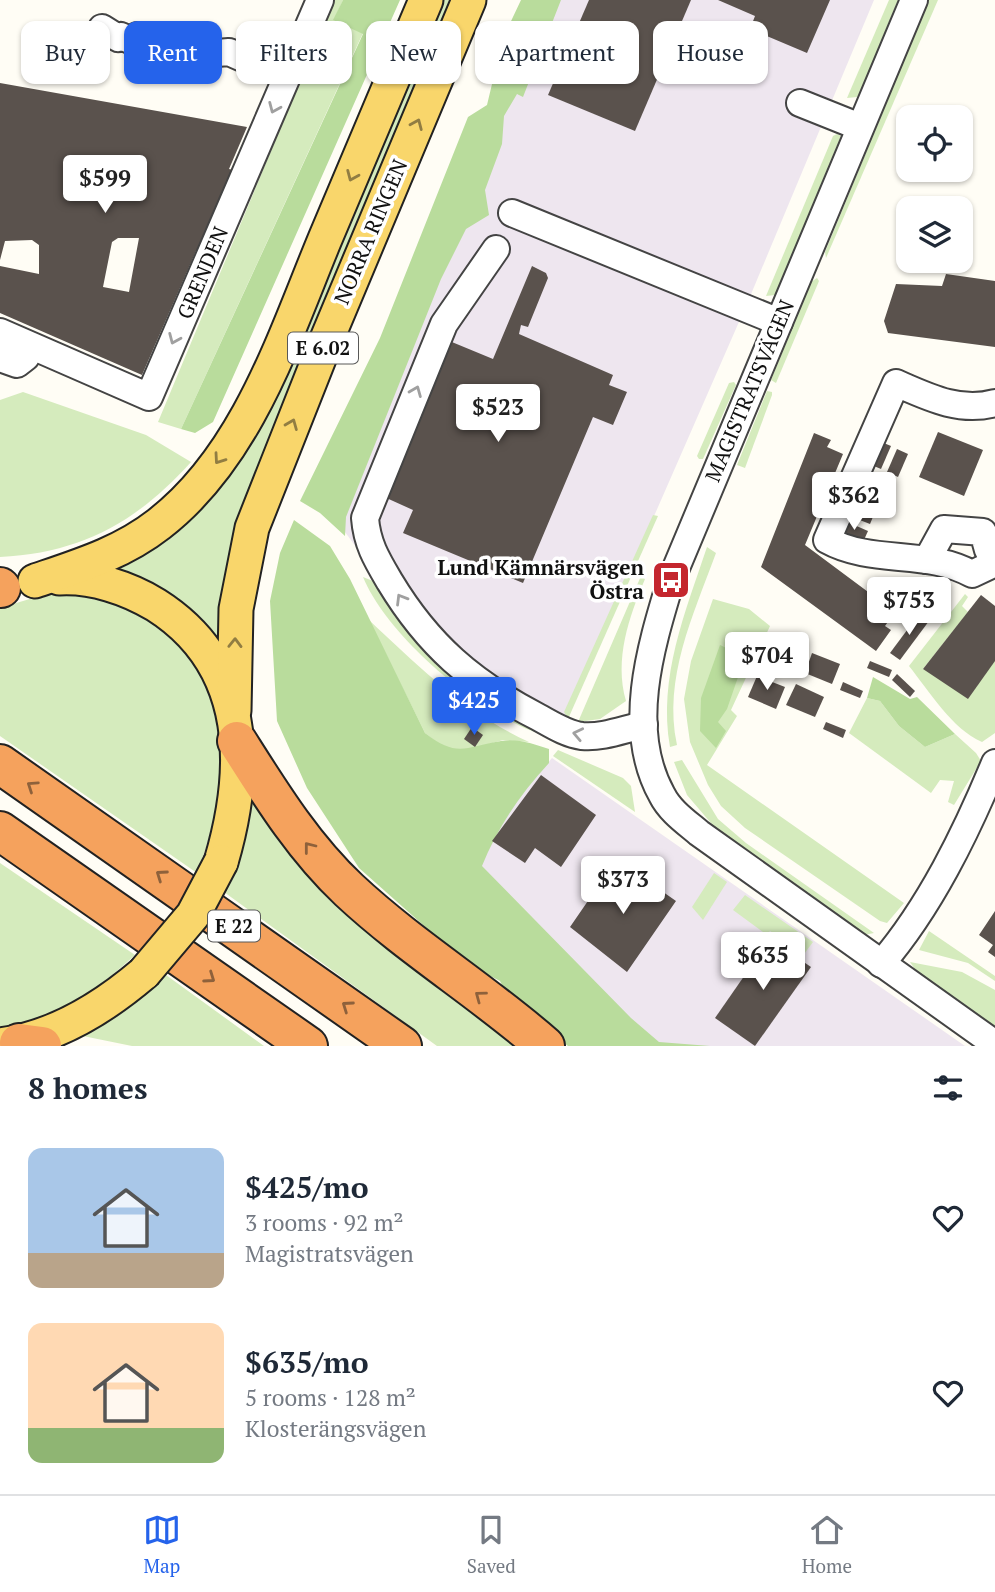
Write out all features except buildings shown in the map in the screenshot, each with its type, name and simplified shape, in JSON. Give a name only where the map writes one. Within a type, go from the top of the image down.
[{"type":"highway","points":[[235,726],[291,824],[348,889],[403,936],[545,1046]]},
{"type":"highway","name":"E 22","points":[[0,764],[402,1046]]},
{"type":"highway","name":"E 22","points":[[0,831],[308,1046]]},
{"type":"main road","name":"NORRA RINGEN","points":[[9,586],[96,560],[139,539],[179,507],[218,462],[271,369],[426,0]]},
{"type":"main road","name":"NORRA RINGEN","points":[[20,1044],[74,1022],[110,1000],[144,973],[193,915],[221,862],[235,808],[236,608],[252,528],[319,357],[469,0]]},
{"type":"main road","points":[[9,586],[67,578],[102,583],[132,592],[164,610],[188,630],[210,657],[235,726]]},
{"type":"street","name":"GRENDEN","points":[[0,332],[149,397],[320,0]]},
{"type":"street","name":"MAGISTRATSVÄGEN","points":[[881,964],[699,833],[671,808],[661,794],[650,763],[644,725],[650,659],[671,580],[914,0]]},
{"type":"street","points":[[110,33],[134,42],[137,36],[146,40],[157,38],[194,55],[229,52],[236,55]]},
{"type":"street","points":[[800,103],[860,127]]},
{"type":"street","points":[[512,213],[779,323]]},
{"type":"street","points":[[496,249],[444,324],[365,519],[367,543],[408,612],[458,667],[502,698],[579,736],[608,735],[644,725]]},
{"type":"street","points":[[995,403],[975,408],[934,400],[896,383],[827,540],[847,551],[953,564],[972,574],[995,563]]},
{"type":"street","points":[[927,561],[944,529],[983,532],[988,550],[995,555]]},
{"type":"street","points":[[995,764],[979,801],[916,900],[881,964],[995,1044]]},
{"type":"shaded area","points":[[535,0],[874,0],[749,299],[567,715],[559,715],[473,662],[370,566],[331,513],[502,84],[639,84],[639,21],[527,21]]},
{"type":"shaded area","points":[[552,758],[965,1046],[651,1046],[467,857]]},
{"type":"green space","points":[[334,0],[343,0],[334,20],[336,21],[325,21]]},
{"type":"green space","points":[[343,0],[400,0],[391,21],[366,21],[366,77],[213,422],[195,433],[181,429],[340,84],[352,84],[352,58],[363,34],[352,29],[352,21],[333,20]]},
{"type":"green space","points":[[440,0],[453,0],[444,21],[431,21]]},
{"type":"green space","points":[[521,0],[561,0],[553,21],[511,21]]},
{"type":"green space","points":[[889,0],[898,0],[860,92],[857,97],[847,98]]},
{"type":"green space","points":[[929,0],[938,0],[826,258],[825,252]]},
{"type":"green space","points":[[352,28],[363,33],[352,57]]},
{"type":"green space","points":[[299,84],[340,84],[181,429],[158,422]]},
{"type":"green space","points":[[404,84],[418,84],[249,492],[223,653],[199,622],[177,600],[150,584],[113,570],[159,545],[196,515],[226,478],[254,434]]},
{"type":"green space","points":[[492,84],[528,84],[523,97],[517,94],[504,116],[502,144],[485,190],[489,215],[466,229],[441,279],[346,517],[345,536],[320,513],[300,501],[380,338],[468,117],[487,105]]},
{"type":"green space","points":[[833,136],[841,136],[775,295],[766,296]]},
{"type":"green space","points":[[817,278],[819,281],[776,383],[771,380],[811,282]]},
{"type":"green space","points":[[734,382],[736,385],[703,459],[699,459],[697,456],[729,383]]},
{"type":"green space","points":[[767,391],[772,392],[772,395],[745,468],[737,465]]},
{"type":"green space","points":[[23,392],[146,435],[191,462],[150,502],[106,530],[56,549],[0,557],[0,400]]},
{"type":"green space","points":[[653,515],[658,516],[568,719],[564,712]]},
{"type":"green space","points":[[294,520],[330,546],[350,579],[425,733],[445,746],[454,748],[470,748],[513,740],[549,749],[549,763],[511,812],[482,866],[631,1018],[659,1042],[710,1046],[568,1046],[508,997],[500,981],[467,964],[359,868],[307,788],[277,721],[270,601],[280,553]]},
{"type":"green space","points":[[707,547],[716,553],[690,624],[677,671],[674,720],[677,745],[670,747],[667,721],[671,670],[682,621]]},
{"type":"green space","points":[[641,576],[645,579],[629,623],[623,654],[626,701],[600,719],[578,722]]},
{"type":"green space","points":[[363,577],[383,585],[553,738],[500,715],[443,675],[395,626],[376,601]]},
{"type":"green space","points":[[80,593],[126,607],[159,624],[190,656],[206,684],[215,714],[220,746],[219,778],[215,811],[197,873],[0,736],[0,608],[46,594]]},
{"type":"green space","points":[[965,594],[968,597],[962,606],[968,612],[923,669],[995,661],[995,733],[982,742],[951,719],[909,666]]},
{"type":"green space","points":[[713,599],[749,609],[770,626],[731,710],[737,716],[707,765],[904,903],[887,923],[880,921],[745,828],[721,806],[708,785],[690,742],[684,699],[691,661]]},
{"type":"green space","points":[[369,620],[425,672],[464,703],[529,742],[503,740],[465,751],[443,747],[425,733]]},
{"type":"green space","points":[[720,645],[745,657],[727,709],[718,722],[726,731],[716,748],[700,731],[701,698]]},
{"type":"green space","points":[[873,677],[910,699],[917,697],[955,734],[925,747],[899,726],[880,701],[867,698]]},
{"type":"green space","points":[[867,698],[880,701],[899,726],[925,747],[955,734],[976,753],[981,761],[954,805],[948,802],[954,781],[940,780],[931,793],[849,733]]},
{"type":"green space","points":[[558,750],[623,778],[631,786],[635,812],[553,756]]},
{"type":"green space","points":[[682,760],[718,819],[746,843],[874,933],[864,935],[722,836],[687,795],[674,762]]},
{"type":"green space","points":[[253,794],[516,1046],[437,1046],[224,892],[242,848]]},
{"type":"green space","points":[[0,863],[135,955],[73,1002],[39,1018],[0,1028]]},
{"type":"green space","points":[[714,873],[727,882],[703,920],[692,907]]},
{"type":"green space","points":[[745,895],[813,942],[804,954],[770,931],[767,935],[733,910]]},
{"type":"green space","points":[[929,931],[995,976],[995,981],[968,963],[919,950]]},
{"type":"green space","points":[[910,962],[962,972],[995,990],[995,1026],[919,975]]},
{"type":"green space","points":[[166,975],[264,1046],[132,1046],[78,1035],[133,1004]]},
{"type":"place","name":"Lund Kämnärsvägen Östra","points":[[671,580]]}]
